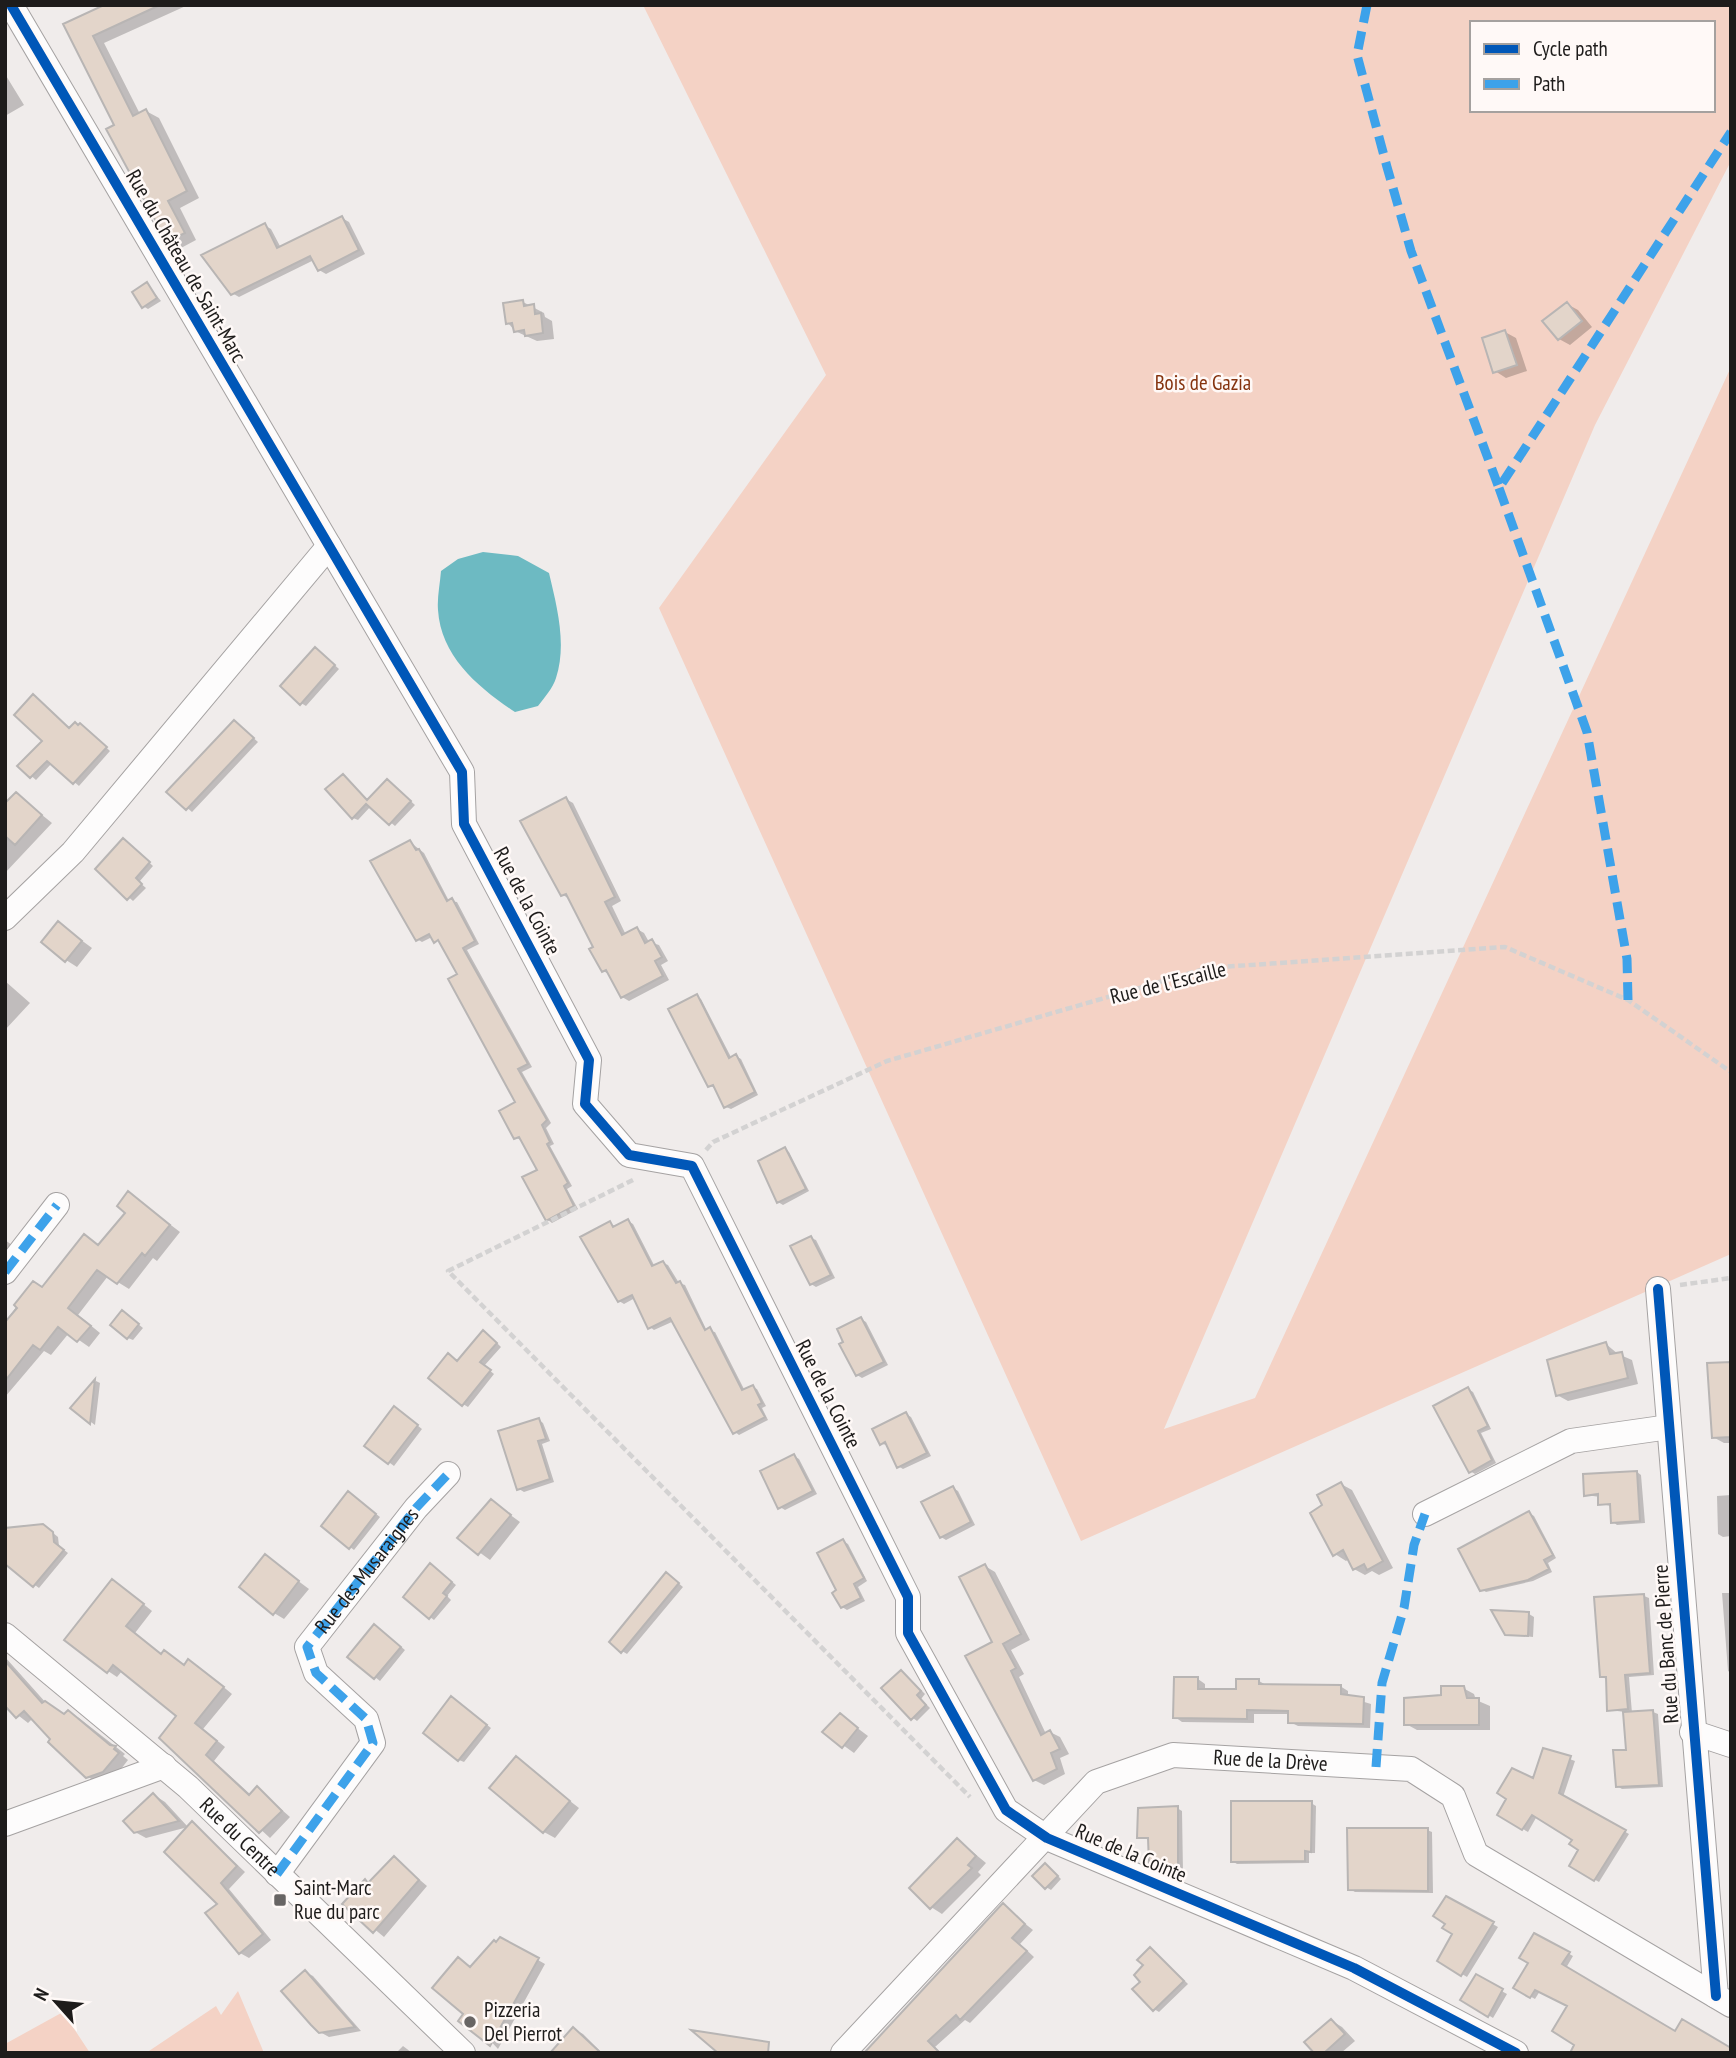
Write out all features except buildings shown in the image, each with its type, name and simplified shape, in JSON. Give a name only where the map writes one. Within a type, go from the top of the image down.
[{"type":"street","name":"Rue du Château de Saint-Marc","points":[[11,5],[329,546]]},
{"type":"street","points":[[5,918],[72,852],[329,546]]},
{"type":"street","name":"Rue de la Cointe","points":[[329,546],[462,772],[464,824],[589,1060],[585,1104],[629,1155],[680,1164],[908,1597],[908,1633],[1006,1810],[1047,1838],[1353,1969],[1516,2053]]},
{"type":"street","points":[[5,1272],[57,1205]]},
{"type":"street","name":"Rue du Banc de Pierre","points":[[1658,1289],[1692,1732],[1723,2001]]},
{"type":"street","points":[[1425,1514],[1571,1441],[1669,1427]]},
{"type":"street","name":"Rue des Musaraignes","points":[[277,1874],[373,1743],[366,1719],[316,1673],[307,1647],[416,1508],[447,1474]]},
{"type":"street","name":"Rue du Centre","points":[[5,1635],[164,1766],[463,2053]]},
{"type":"street","name":"Rue du Banc de Pierre","points":[[1692,1732],[1731,1745]]},
{"type":"street","name":"Rue de la Drève","points":[[843,2053],[1047,1838],[1096,1782],[1173,1755],[1411,1769],[1453,1796],[1476,1854],[1723,2001]]},
{"type":"street","points":[[5,1824],[164,1766]]},
{"type":"path","points":[[680,1164],[448,1271],[971,1797],[1006,1810]]},
{"type":"path","points":[[1658,1289],[1731,1278]]},
{"type":"green space","name":"Bois de Gazia","points":[[643,5],[1731,5],[1731,161],[1595,425],[1164,1429],[1255,1398],[1731,367],[1731,1254],[1081,1541],[659,608],[826,375]]},
{"type":"green space","points":[[238,1991],[264,2053],[146,2053],[216,2006],[221,2015]]},
{"type":"green space","points":[[63,2012],[90,2053],[5,2053],[5,2044]]},
{"type":"water","points":[[483,552],[518,556],[549,573],[560,626],[561,652],[555,682],[538,706],[515,712],[488,693],[464,670],[446,642],[438,605],[441,571],[458,559]]},
{"type":"marked path","points":[[1367,5],[1357,55],[1387,167],[1411,251],[1499,488],[1731,132]]},
{"type":"marked path","points":[[1499,488],[1587,732],[1627,959],[1628,1000]]},
{"type":"marked path","points":[[5,1272],[57,1205]]},
{"type":"marked path","points":[[277,1874],[373,1743],[366,1719],[316,1673],[307,1647],[416,1508],[448,1474]]},
{"type":"marked path","points":[[1376,1767],[1382,1683],[1404,1608],[1414,1545],[1425,1514]]},
{"type":"cycle path","points":[[11,5],[462,772],[464,824],[589,1060],[585,1104],[629,1155],[692,1166],[908,1597],[908,1633],[1006,1810],[1047,1838],[1354,1968],[1516,2053]]},
{"type":"cycle path","points":[[1658,1289],[1716,1996]]},
{"type":"place","name":"Saint-Marc Rue du parc","points":[[280,1900]]},
{"type":"place","name":"Pizzeria Del Pierrot","points":[[470,2022]]}]
